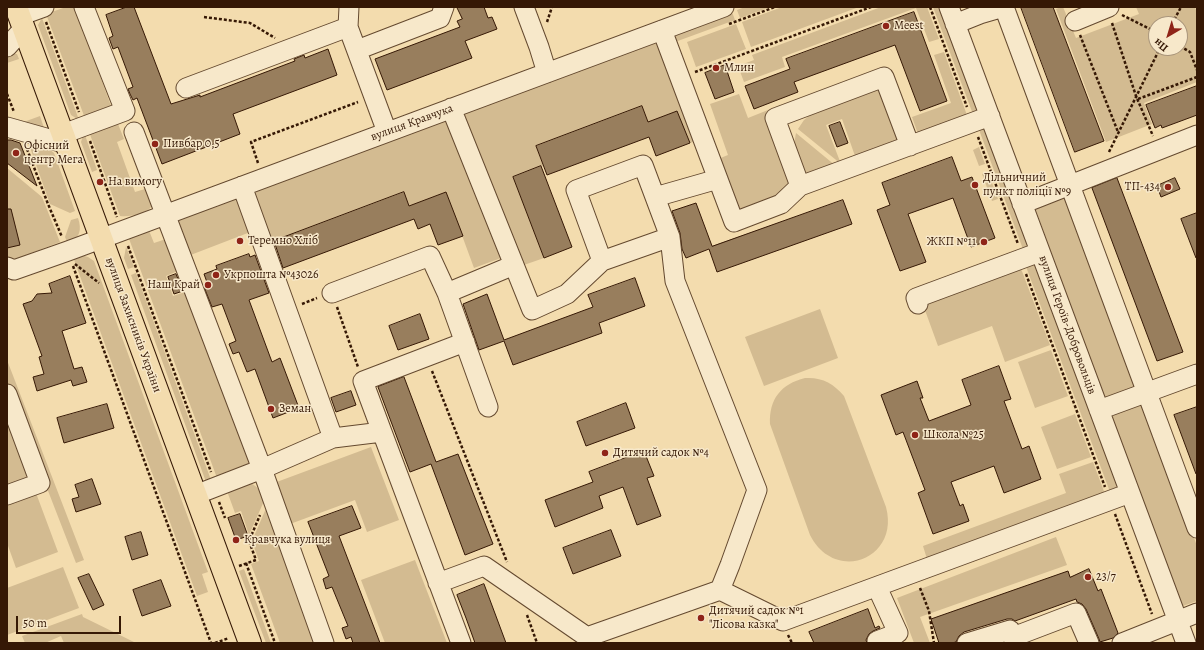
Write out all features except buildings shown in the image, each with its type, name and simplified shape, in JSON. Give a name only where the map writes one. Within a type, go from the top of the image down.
[{"type":"main road","name":"вулиця Захисників України","points":[[20,17],[250,643]]},
{"type":"street","points":[[7,48],[20,17],[44,7]]},
{"type":"street","points":[[14,129],[65,139],[125,111],[84,7]]},
{"type":"street","points":[[349,7],[348,27],[387,132]]},
{"type":"street","points":[[357,50],[440,18],[444,7]]},
{"type":"street","points":[[524,7],[547,73]]},
{"type":"street","name":"вулиця Кравчука","points":[[9,270],[68,251],[724,7]]},
{"type":"street","points":[[952,16],[980,14],[1004,7],[1197,528]]},
{"type":"street","points":[[1075,21],[1108,8]]},
{"type":"street","name":"вулиця Героїв-Добровольців","points":[[952,16],[1186,643]]},
{"type":"street","points":[[186,88],[348,27]]},
{"type":"street","points":[[662,30],[734,222],[781,204],[800,186],[990,116]]},
{"type":"street","points":[[800,186],[775,118],[884,77],[910,146]]},
{"type":"street","points":[[451,108],[532,310],[567,294],[602,262],[670,237]]},
{"type":"street","points":[[134,132],[262,468],[324,643]]},
{"type":"street","points":[[1022,204],[1197,135]]},
{"type":"street","points":[[602,262],[576,190],[643,165],[670,237],[675,281],[757,490],[720,590]]},
{"type":"street","points":[[655,197],[718,179]]},
{"type":"street","points":[[242,186],[333,438]]},
{"type":"street","points":[[918,304],[916,298],[1040,252]]},
{"type":"street","points":[[332,293],[430,256],[447,293],[488,407]]},
{"type":"street","points":[[447,293],[514,265]]},
{"type":"street","points":[[461,643],[363,380],[464,342]]},
{"type":"street","points":[[1099,410],[1197,374]]},
{"type":"street","points":[[7,394],[40,483],[7,495]]},
{"type":"street","points":[[195,495],[333,438],[382,432]]},
{"type":"street","points":[[438,583],[484,566],[587,637],[720,590],[783,621],[1130,493]]},
{"type":"street","points":[[877,586],[900,638],[877,641],[878,643]]},
{"type":"street","points":[[967,643],[1010,630],[1014,640],[1076,613],[1089,643]]},
{"type":"street","points":[[1122,643],[1197,613]]},
{"type":"path","points":[[680,77],[871,7]]},
{"type":"path","points":[[1176,16],[1181,7]]},
{"type":"path","points":[[1108,8],[1148,28]]},
{"type":"path","points":[[1108,8],[1136,96],[1158,150]]},
{"type":"path","points":[[204,17],[250,23],[291,48]]},
{"type":"path","points":[[1075,21],[1118,133]]},
{"type":"path","points":[[1188,51],[1190,52],[1197,70]]},
{"type":"path","points":[[1099,173],[1156,56]]},
{"type":"path","points":[[1138,99],[1197,77]]},
{"type":"path","points":[[7,94],[14,129],[68,251],[211,643]]},
{"type":"path","points":[[264,178],[250,142],[374,96]]},
{"type":"path","points":[[122,230],[216,486]]},
{"type":"path","points":[[1020,259],[1157,629]]},
{"type":"path","points":[[287,310],[332,293],[363,380]]},
{"type":"path","points":[[427,356],[518,589]]},
{"type":"path","points":[[224,572],[256,560],[249,541],[270,492]]},
{"type":"path","points":[[246,564],[275,643]]},
{"type":"path","points":[[914,573],[929,611],[934,643]]},
{"type":"path","points":[[215,643],[229,638]]},
{"type":"shaded area","points":[[66,7],[76,8],[89,28],[86,37],[111,106],[86,121],[46,14]]},
{"type":"shaded area","points":[[745,7],[770,7],[740,18],[737,10]]},
{"type":"shaded area","points":[[782,7],[859,7],[751,47],[742,22]]},
{"type":"shaded area","points":[[881,7],[927,7],[939,39],[929,42],[916,8],[782,57],[785,67],[744,82],[738,66],[754,60],[752,55]]},
{"type":"shaded area","points":[[933,7],[942,7],[982,113],[974,117]]},
{"type":"shaded area","points":[[1063,7],[1076,38],[1139,14],[1136,7],[1195,7],[1197,13],[1197,82],[1144,103],[1152,124],[1106,142],[1056,9]]},
{"type":"shaded area","points":[[732,12],[735,20],[675,42],[672,34]]},
{"type":"shaded area","points":[[42,18],[79,120],[71,115],[38,25]]},
{"type":"shaded area","points":[[736,24],[746,49],[696,67],[687,42]]},
{"type":"shaded area","points":[[660,37],[698,140],[690,143],[677,111],[648,122],[642,106],[536,146],[543,166],[513,177],[544,258],[521,266],[462,111]]},
{"type":"shaded area","points":[[944,52],[968,118],[919,137],[912,117],[951,103],[934,55]]},
{"type":"shaded area","points":[[10,54],[17,54],[19,59],[7,63],[7,56]]},
{"type":"shaded area","points":[[882,86],[902,139],[855,156],[842,119],[826,125],[841,164],[798,129],[804,120],[816,110]]},
{"type":"shaded area","points":[[739,94],[748,118],[768,110],[792,177],[778,200],[738,215],[718,159],[728,155],[710,104]]},
{"type":"shaded area","points":[[40,116],[44,128],[21,123]]},
{"type":"shaded area","points":[[447,117],[501,258],[474,268],[446,192],[409,206],[403,192],[270,243],[250,191]]},
{"type":"shaded area","points":[[115,122],[118,124],[124,139],[117,142],[135,192],[145,189],[151,191],[152,206],[142,213],[129,216],[120,216],[88,129]]},
{"type":"shaded area","points":[[986,125],[1032,249],[1024,252],[978,127]]},
{"type":"shaded area","points":[[84,132],[97,170],[92,172],[81,142]]},
{"type":"shaded area","points":[[796,133],[836,166],[804,178],[793,150]]},
{"type":"shaded area","points":[[27,139],[48,148],[54,153],[75,211],[70,213],[50,204]]},
{"type":"shaded area","points":[[979,147],[985,164],[979,166],[973,150]]},
{"type":"shaded area","points":[[7,168],[42,197],[60,242],[8,262],[7,261]]},
{"type":"shaded area","points":[[988,172],[998,199],[992,201],[982,174]]},
{"type":"shaded area","points":[[1068,193],[1139,387],[1104,399],[1034,205]]},
{"type":"shaded area","points":[[240,195],[253,231],[188,256],[175,219]]},
{"type":"shaded area","points":[[78,218],[80,226],[79,233],[72,242],[68,244],[65,237],[71,220]]},
{"type":"shaded area","points":[[148,228],[154,243],[169,238],[180,270],[166,276],[173,296],[188,291],[251,466],[217,478],[128,236]]},
{"type":"shaded area","points":[[126,247],[134,267],[128,269],[124,258]]},
{"type":"shaded area","points":[[81,255],[94,261],[208,572],[202,574],[208,592],[197,596],[73,257]]},
{"type":"shaded area","points":[[1036,260],[1121,488],[1110,492],[1025,264]]},
{"type":"shaded area","points":[[1020,266],[1050,345],[1005,362],[992,326],[938,346],[922,302]]},
{"type":"shaded area","points":[[136,273],[211,480],[206,482],[131,275]]},
{"type":"shaded area","points":[[820,309],[838,358],[764,386],[745,337]]},
{"type":"shaded area","points":[[1051,350],[1068,396],[1035,408],[1018,362]]},
{"type":"shaded area","points":[[7,360],[84,560],[76,563],[7,385]]},
{"type":"shaded area","points":[[805,378],[827,382],[844,396],[886,507],[888,525],[884,540],[875,552],[863,559],[849,561],[834,559],[821,550],[810,535],[770,424],[772,407],[778,394],[789,384]]},
{"type":"shaded area","points":[[1144,401],[1197,546],[1197,601],[1180,607],[1110,414]]},
{"type":"shaded area","points":[[1075,414],[1091,457],[1057,469],[1041,427]]},
{"type":"shaded area","points":[[7,415],[29,474],[27,478],[7,487]]},
{"type":"shaded area","points":[[371,447],[399,520],[367,532],[355,500],[290,524],[274,483]]},
{"type":"shaded area","points":[[1093,462],[1105,494],[927,559],[923,546],[1066,493],[1059,474]]},
{"type":"shaded area","points":[[250,483],[256,486],[264,501],[249,535],[241,511],[235,513],[227,491]]},
{"type":"shaded area","points":[[36,493],[58,552],[16,568],[7,543],[7,503]]},
{"type":"shaded area","points":[[267,506],[317,643],[280,643],[251,564],[259,561],[252,541]]},
{"type":"shaded area","points":[[1056,537],[1067,565],[920,617],[930,643],[914,643],[897,598]]},
{"type":"shaded area","points":[[415,560],[447,643],[385,643],[361,580]]},
{"type":"shaded area","points":[[63,567],[79,608],[7,635],[7,588]]},
{"type":"shaded area","points":[[244,569],[271,643],[266,643],[239,571]]},
{"type":"shaded area","points":[[82,614],[83,617],[136,643],[64,643],[61,636],[45,643],[25,643],[22,636]]},
{"type":"place","name":"Meest","points":[[886,26]]},
{"type":"place","name":"Млин","points":[[716,68]]},
{"type":"place","name":"Пивбар 0,5","points":[[155,144]]},
{"type":"place","name":"Офісний центр Мега","points":[[16,153]]},
{"type":"place","name":"На вимогу","points":[[100,182]]},
{"type":"place","name":"Дільничний пункт поліції №9","points":[[975,185]]},
{"type":"place","name":"ТП-434","points":[[1168,187]]},
{"type":"place","name":"Теремно Хліб","points":[[240,241]]},
{"type":"place","name":"ЖКП №11","points":[[984,242]]},
{"type":"place","name":"Укрпошта №43026","points":[[216,275]]},
{"type":"place","name":"Наш Край","points":[[208,285]]},
{"type":"place","name":"Земан","points":[[271,409]]},
{"type":"place","name":"Школа №25","points":[[915,435]]},
{"type":"place","name":"Дитячий садок №4","points":[[605,453]]},
{"type":"place","name":"Кравчука вулиця","points":[[236,540]]},
{"type":"place","name":"23/7","points":[[1088,577]]},
{"type":"place","name":"Дитячий садок №1 \"Лісова казка\"","points":[[701,618]]}]
